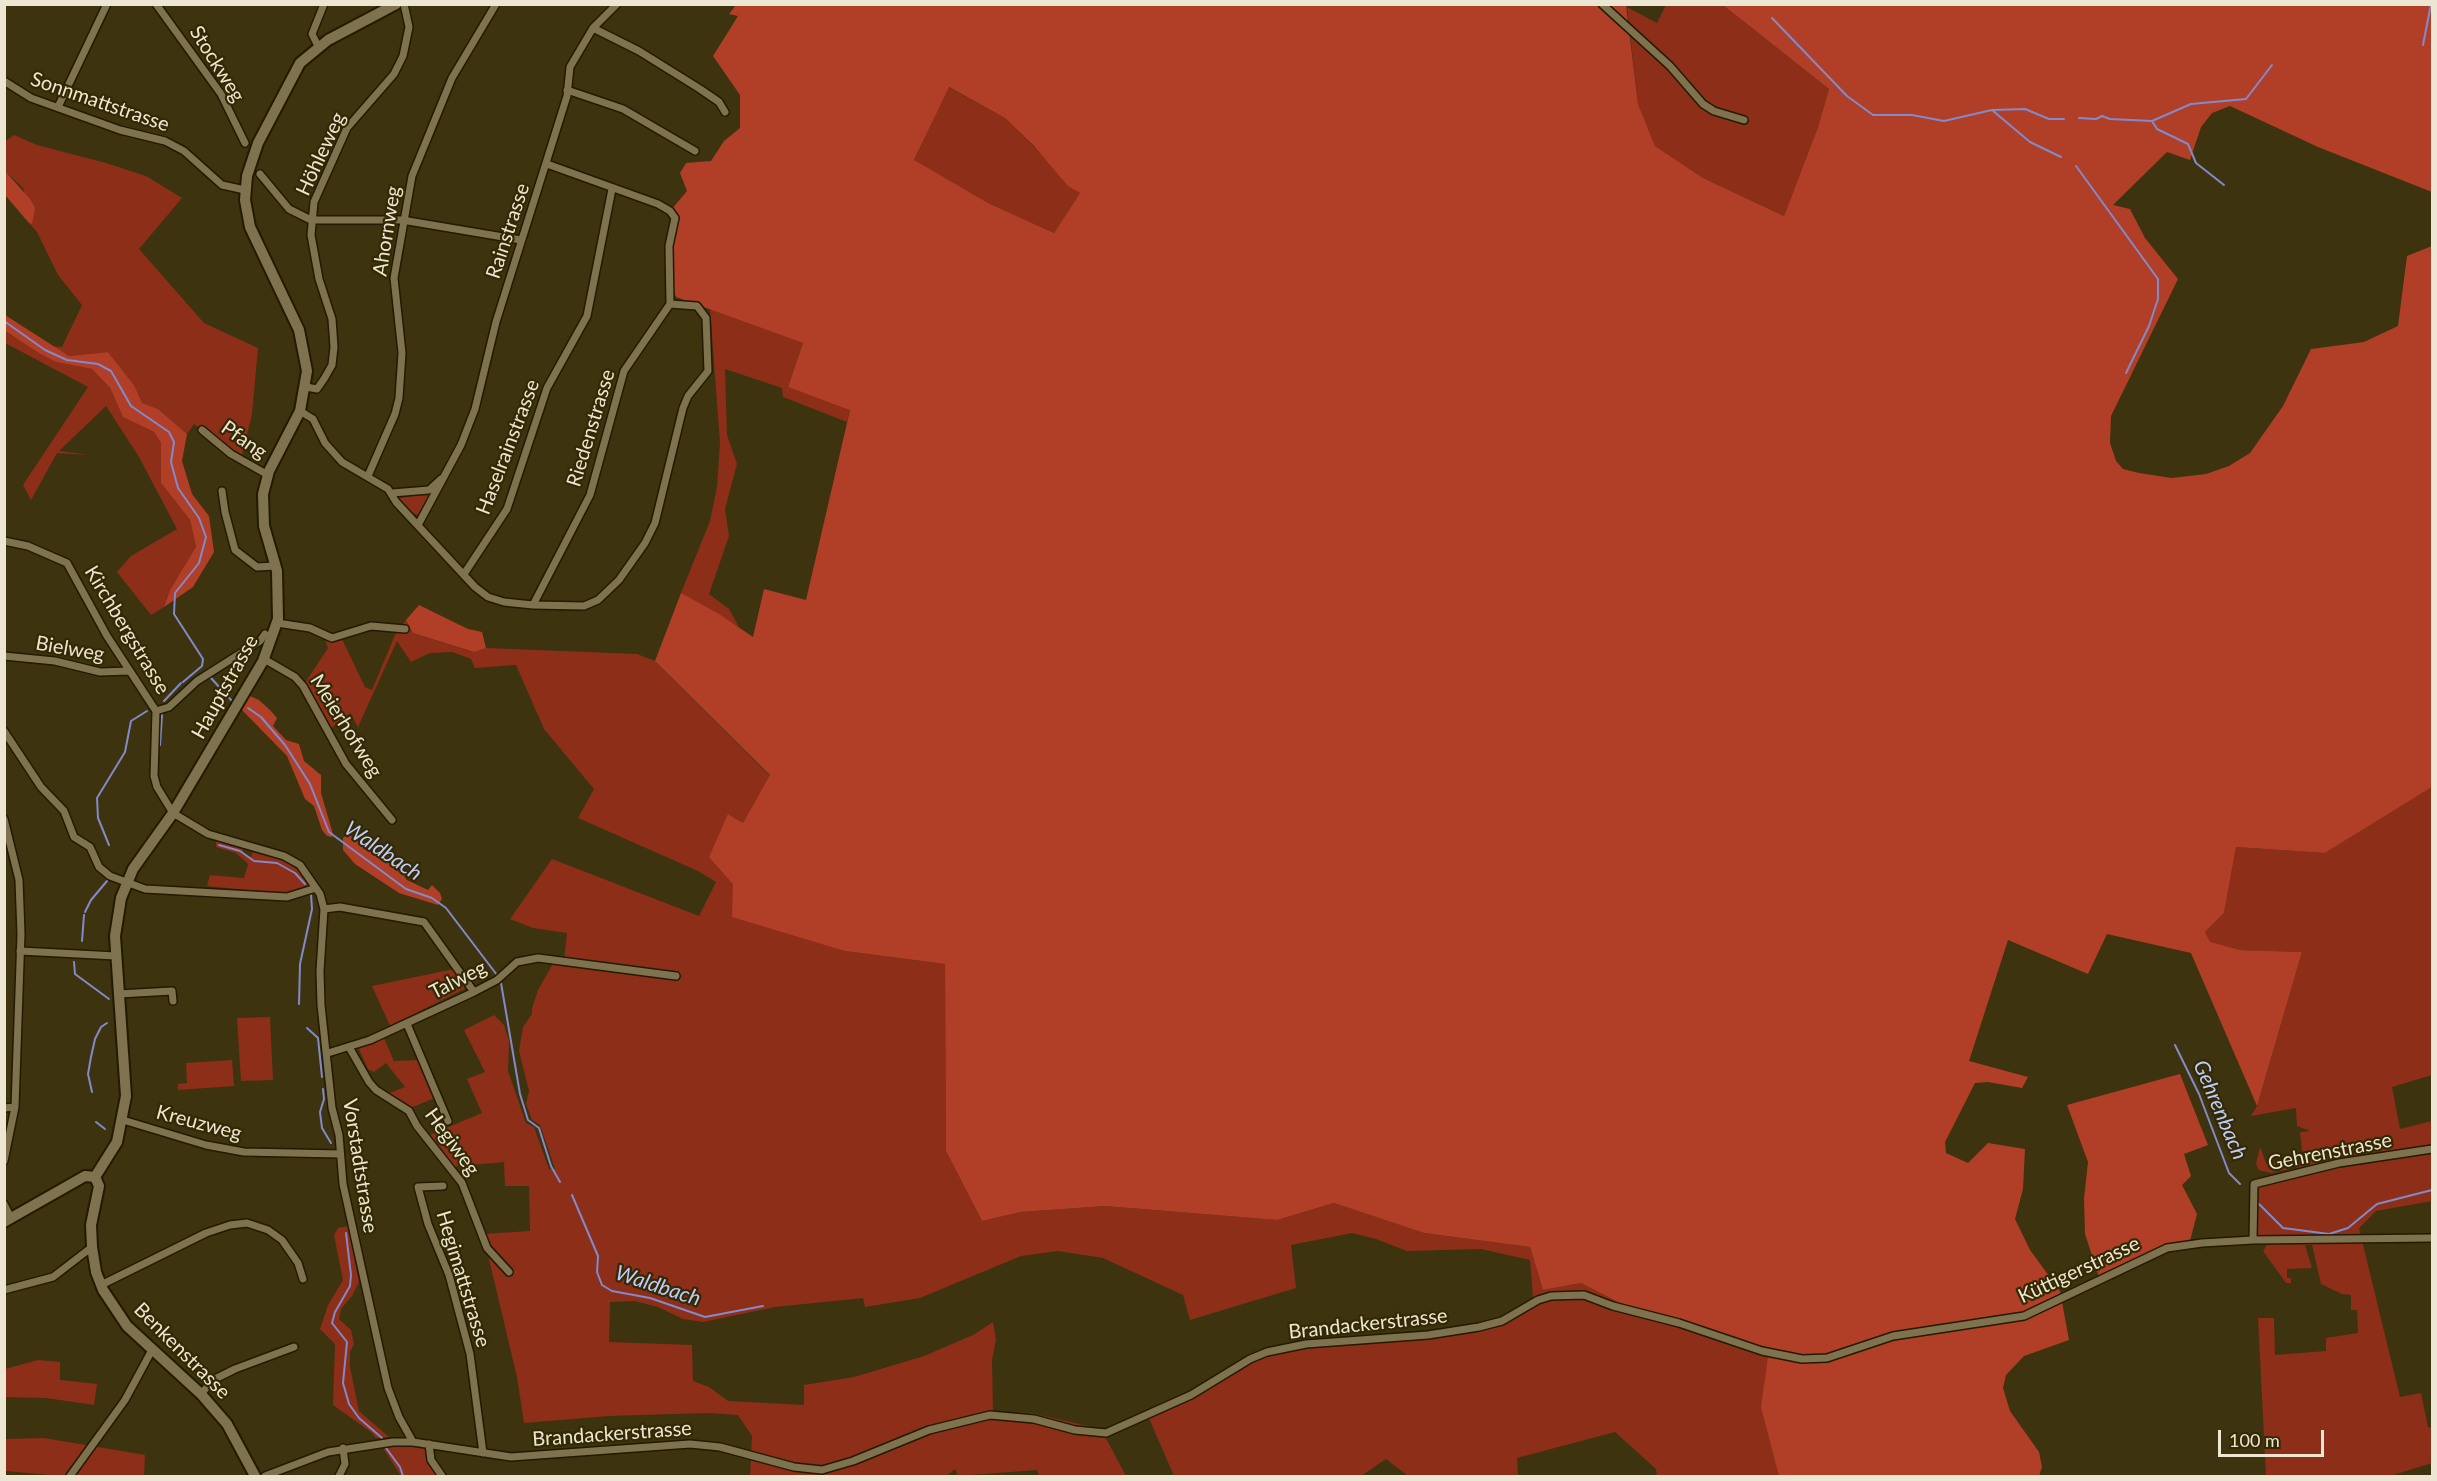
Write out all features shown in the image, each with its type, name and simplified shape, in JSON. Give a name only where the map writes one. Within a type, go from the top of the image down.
[{"type":"street","points":[[58,107],[107,4]]},
{"type":"street","name":"Stockweg","points":[[156,4],[221,94],[245,143]]},
{"type":"street","points":[[318,46],[312,34],[324,4]]},
{"type":"street","name":"Hauptstrasse","points":[[95,1178],[113,1150],[123,1120],[126,1072],[116,956],[117,915],[126,883],[143,854],[173,813],[264,659],[277,623],[279,601],[276,566],[264,526],[262,505],[268,475],[300,411],[306,387],[306,358],[299,330],[253,236],[246,211],[245,190],[258,143],[300,63],[318,46],[396,4]]},
{"type":"street","name":"Höhleweg","points":[[306,387],[317,388],[324,379],[332,365],[334,347],[332,319],[316,265],[311,220],[314,202],[347,128],[362,107],[394,74],[403,56],[409,27],[404,4]]},
{"type":"street","name":"Ahornweg","points":[[368,476],[395,414],[401,382],[402,353],[394,278],[402,220],[412,176],[439,107],[460,63],[496,4]]},
{"type":"street","name":"Rainstrasse","points":[[418,525],[461,444],[475,409],[496,322],[521,240],[548,164],[567,90],[570,66],[593,28],[617,4]]},
{"type":"street","points":[[1602,4],[1670,66],[1703,104],[1714,111],[1744,120]]},
{"type":"street","points":[[593,28],[639,51],[700,89],[719,102],[725,112]]},
{"type":"street","name":"Sonnmattstrasse","points":[[4,81],[23,94],[120,130],[165,141],[184,151],[222,185],[245,190]]},
{"type":"street","points":[[567,90],[623,109],[695,151]]},
{"type":"street","points":[[300,411],[313,419],[325,443],[340,460],[392,493],[396,502],[488,597],[504,602],[533,605],[584,606],[598,600],[619,580],[645,543],[655,524],[683,408],[688,396],[708,371],[706,318],[697,306],[670,304],[669,246],[675,218],[670,211],[618,188],[612,189],[548,164]]},
{"type":"street","points":[[260,174],[289,209],[311,220],[402,220],[521,240]]},
{"type":"street","name":"Haselrainstrasse","points":[[464,574],[507,509],[547,388],[586,316],[612,189]]},
{"type":"street","name":"Riedenstrasse","points":[[533,605],[590,495],[624,371],[670,304]]},
{"type":"street","name":"Pfang","points":[[202,430],[231,454],[268,475]]},
{"type":"street","points":[[392,493],[429,490],[443,477]]},
{"type":"street","points":[[222,491],[235,550],[257,567],[276,566]]},
{"type":"street","name":"Kirchbergstrasse","points":[[4,541],[28,546],[68,563],[129,671],[150,698],[156,711],[154,776],[157,787],[173,813]]},
{"type":"street","points":[[277,623],[310,628],[332,639],[371,626],[405,629]]},
{"type":"street","points":[[156,711],[169,708],[197,681],[260,641],[265,634]]},
{"type":"street","name":"Bielweg","points":[[4,657],[55,661],[100,672],[129,671]]},
{"type":"street","name":"Meierhofweg","points":[[264,659],[295,677],[303,686],[346,764],[392,820]]},
{"type":"street","points":[[4,731],[41,787],[64,811],[74,837],[90,847],[104,872],[145,890],[287,897],[316,888]]},
{"type":"street","name":"Vorstadtstrasse","points":[[173,813],[223,840],[284,856],[300,865],[316,888],[324,909],[320,989],[332,1108],[339,1135],[343,1184],[388,1388],[399,1417],[413,1442]]},
{"type":"street","points":[[4,819],[19,880],[20,951],[15,1107],[4,1161]]},
{"type":"street","points":[[324,909],[348,909],[424,922],[474,992]]},
{"type":"street","points":[[20,951],[116,956]]},
{"type":"street","name":"Talweg","points":[[328,1053],[407,1024],[474,992],[497,980],[517,962],[538,958],[676,976]]},
{"type":"street","points":[[119,994],[172,991],[173,1001]]},
{"type":"street","points":[[407,1024],[448,1121]]},
{"type":"street","name":"Hegiweg","points":[[349,1047],[369,1082],[376,1090],[406,1108],[462,1183],[487,1248],[509,1272]]},
{"type":"street","points":[[4,1108],[15,1107]]},
{"type":"street","name":"Kreuzweg","points":[[123,1120],[206,1145],[244,1152],[340,1154]]},
{"type":"street","name":"Gehrenstrasse","points":[[2253,1240],[2254,1184],[2339,1163],[2433,1149]]},
{"type":"street","points":[[4,1204],[8,1220],[85,1176],[95,1178]]},
{"type":"street","name":"Benkenstrasse","points":[[95,1178],[99,1186],[92,1225],[92,1247],[101,1285],[127,1326],[201,1394],[227,1424],[255,1476]]},
{"type":"street","name":"Hegimattstrasse","points":[[443,1186],[418,1186],[428,1224],[449,1275],[470,1354],[483,1454]]},
{"type":"street","points":[[101,1285],[206,1233],[230,1225],[247,1223],[268,1230],[282,1239],[298,1263],[303,1279]]},
{"type":"street","name":"Küttigerstrasse","points":[[1744,1346],[1802,1359],[1827,1358],[1893,1336],[2024,1316],[2167,1248],[2253,1240],[2433,1238]]},
{"type":"street","points":[[4,1290],[53,1277],[92,1247]]},
{"type":"street","name":"Brandackerstrasse","points":[[265,1476],[343,1448],[368,1444],[413,1442],[511,1457],[690,1444],[720,1447],[794,1467],[822,1470],[853,1461],[929,1430],[990,1415],[1034,1419],[1075,1430],[1106,1433],[1191,1395],[1250,1359],[1268,1352],[1306,1344],[1428,1335],[1479,1328],[1502,1321],[1538,1300],[1563,1294],[1584,1295],[1613,1306],[1679,1323],[1744,1346]]},
{"type":"street","points":[[201,1394],[213,1380],[235,1369],[294,1347]]},
{"type":"street","points":[[70,1476],[125,1400],[152,1350]]},
{"type":"street","points":[[429,1444],[431,1460],[442,1476]]},
{"type":"street","points":[[339,1476],[345,1464],[343,1448]]},
{"type":"shaded area","points":[[736,5],[1626,5],[1638,104],[1655,146],[1703,178],[1784,216],[1818,127],[1829,89],[1723,5],[2432,5],[2432,192],[2318,147],[2230,106],[2212,113],[2201,127],[2190,160],[2167,152],[2113,205],[2130,209],[2145,238],[2178,279],[2111,416],[2110,443],[2116,461],[2123,469],[2172,478],[2206,474],[2229,466],[2250,453],[2283,406],[2311,349],[2364,342],[2398,326],[2407,256],[2432,246],[2432,787],[2325,853],[2236,847],[2224,913],[2205,932],[2210,942],[2240,950],[2302,952],[2257,1106],[2191,953],[2107,934],[2088,974],[2008,940],[1969,1061],[2028,1077],[2022,1088],[1988,1082],[1975,1083],[1945,1142],[1946,1153],[1968,1163],[1988,1143],[2025,1149],[2023,1189],[2015,1219],[2030,1250],[2060,1291],[2069,1340],[2024,1356],[2006,1375],[2003,1388],[2010,1411],[2039,1452],[2042,1467],[2039,1476],[1779,1476],[1761,1407],[1769,1350],[1622,1304],[1581,1283],[1543,1290],[1530,1247],[1424,1233],[1334,1203],[1277,1220],[1105,1206],[1021,1212],[982,1221],[946,1151],[945,964],[845,951],[732,917],[733,884],[709,857],[728,814],[743,823],[770,775],[655,661],[681,593],[719,614],[753,637],[764,589],[806,600],[850,410],[788,387],[803,343],[676,297],[671,285],[669,262],[675,229],[671,210],[687,191],[680,173],[686,163],[711,161],[724,141],[740,128],[740,95],[713,56],[738,16],[729,14]],"holes":[[[949,87],[1005,118],[1034,146],[1068,186],[1080,193],[1054,233],[988,203],[914,160]]]},
{"type":"shaded area","points":[[1666,5],[1723,5],[1829,89],[1818,127],[1784,216],[1703,178],[1655,146],[1638,104],[1627,7],[1657,23]]},
{"type":"shaded area","points":[[948,87],[1005,118],[1080,193],[1054,233],[988,203],[914,161]]},
{"type":"shaded area","points":[[14,135],[37,145],[146,176],[182,198],[139,249],[204,323],[258,348],[252,414],[242,455],[194,424],[187,434],[158,409],[141,403],[134,385],[108,352],[69,356],[52,346],[62,347],[82,305],[58,275],[37,232],[29,223],[32,224],[23,188],[5,171],[4,142]]},
{"type":"shaded area","points":[[5,171],[35,208],[32,224],[5,195]]},
{"type":"shaded area","points":[[710,309],[803,343],[788,387],[850,409],[847,422],[783,397],[782,388],[725,369],[727,435],[737,464],[725,509],[729,536],[709,594],[729,609],[739,627],[681,593],[710,521],[717,487],[720,443]]},
{"type":"shaded area","points":[[5,315],[69,356],[108,352],[134,385],[142,403],[158,409],[187,434],[182,461],[192,494],[209,516],[214,552],[193,587],[164,607],[170,590],[196,547],[190,520],[161,483],[161,443],[154,432],[123,417],[110,388],[92,369],[56,362],[39,353],[5,331]]},
{"type":"shaded area","points":[[4,331],[56,362],[92,369],[110,388],[123,417],[154,432],[161,443],[161,483],[190,520],[196,548],[170,590],[164,607],[151,615],[117,572],[131,556],[177,529],[139,457],[106,406],[59,451],[89,455],[57,453],[31,500],[23,485],[88,387],[5,343]]},
{"type":"shaded area","points":[[431,493],[432,495],[419,515],[411,513],[398,498]]},
{"type":"shaded area","points":[[419,605],[468,629],[482,632],[486,648],[474,652],[413,633],[406,620]]},
{"type":"shaded area","points":[[406,620],[413,633],[473,652],[486,648],[637,654],[655,661],[770,776],[743,823],[728,814],[845,951],[945,964],[946,1151],[982,1221],[1021,1212],[1105,1206],[1277,1220],[1334,1203],[1424,1233],[1530,1247],[1543,1290],[1581,1283],[1622,1304],[1769,1350],[1779,1476],[1657,1476],[1656,1469],[1615,1432],[1517,1458],[1518,1476],[1408,1476],[1386,1459],[1361,1476],[1174,1476],[1148,1416],[1253,1354],[1282,1345],[1312,1340],[1431,1331],[1482,1323],[1501,1316],[1533,1298],[1530,1260],[1481,1249],[1407,1251],[1352,1233],[1291,1245],[1296,1288],[1190,1320],[1183,1295],[1103,1258],[1058,1251],[1021,1256],[920,1298],[865,1307],[863,1298],[775,1307],[703,1322],[683,1319],[658,1307],[635,1301],[610,1302],[609,1342],[692,1345],[693,1381],[709,1387],[728,1401],[804,1405],[804,1385],[854,1377],[924,1356],[973,1335],[993,1322],[996,1340],[992,1360],[993,1412],[1031,1413],[1101,1429],[1126,1476],[1039,1476],[1037,1470],[958,1476],[955,1469],[947,1476],[750,1476],[752,1436],[738,1415],[709,1413],[609,1416],[524,1423],[517,1377],[483,1234],[530,1231],[529,1186],[505,1186],[504,1162],[449,1167],[425,1137],[482,1113],[467,1079],[485,1072],[464,1030],[494,1015],[504,1025],[509,1041],[508,1071],[526,1123],[534,1127],[549,1169],[555,1169],[540,1125],[532,1120],[526,1104],[529,1091],[519,1051],[523,1027],[532,1014],[538,990],[555,960],[564,961],[567,933],[533,928],[510,919],[552,859],[699,916],[716,882],[698,871],[578,818],[594,789],[544,729],[516,665],[475,668],[471,659],[452,652],[430,653],[411,662],[397,641],[358,727],[350,713],[329,730],[303,686],[328,648],[324,636],[341,637],[365,687],[372,690],[395,635]]},
{"type":"shaded area","points":[[250,696],[259,700],[270,710],[277,718],[273,726],[286,740],[299,744],[304,761],[321,775],[321,793],[332,837],[327,836],[322,830],[314,806],[305,799],[287,756],[242,710],[244,701]]},
{"type":"shaded area","points":[[2432,787],[2432,1075],[2392,1087],[2400,1129],[2432,1121],[2432,1201],[2376,1211],[2359,1228],[2400,1397],[2421,1393],[2428,1427],[2432,1428],[2432,1463],[2390,1476],[2266,1476],[2258,1318],[2274,1318],[2275,1355],[2326,1351],[2326,1338],[2358,1333],[2357,1310],[2351,1310],[2351,1295],[2342,1294],[2321,1284],[2312,1245],[2305,1245],[2312,1268],[2287,1269],[2287,1278],[2291,1278],[2291,1283],[2286,1283],[2263,1251],[2267,1245],[2260,1245],[2249,1182],[2317,1170],[2316,1164],[2296,1168],[2296,1161],[2303,1160],[2300,1132],[2310,1131],[2297,1126],[2296,1108],[2251,1116],[2257,1106],[2302,952],[2240,950],[2210,943],[2205,932],[2224,913],[2236,847],[2325,853]]},
{"type":"shaded area","points":[[348,834],[369,848],[383,846],[407,880],[428,890],[432,885],[440,893],[442,899],[438,905],[399,893],[355,864],[343,850],[343,838]]},
{"type":"shaded area","points":[[216,841],[243,849],[242,854],[251,857],[253,851],[288,862],[306,877],[311,885],[297,891],[278,893],[207,886],[210,875],[244,878],[248,864],[236,853],[216,847]]},
{"type":"shaded area","points":[[454,969],[466,988],[390,1026],[372,986]]},
{"type":"shaded area","points":[[270,1017],[273,1080],[241,1081],[237,1018]]},
{"type":"shaded area","points":[[384,1038],[394,1061],[419,1060],[435,1098],[410,1108],[387,1094],[405,1087],[386,1063],[374,1072],[368,1069],[358,1047]]},
{"type":"shaded area","points":[[232,1060],[234,1086],[178,1090],[178,1084],[187,1083],[186,1063]]},
{"type":"shaded area","points":[[2180,1074],[2208,1145],[2184,1154],[2191,1176],[2182,1185],[2197,1214],[2190,1241],[2128,1264],[2100,1280],[2085,1234],[2084,1199],[2088,1162],[2067,1105]]},
{"type":"shaded area","points":[[2260,1147],[2266,1163],[2282,1162],[2288,1164],[2290,1169],[2271,1173],[2259,1170],[2256,1164]]},
{"type":"shaded area","points":[[348,1226],[359,1282],[352,1296],[341,1309],[339,1319],[351,1330],[354,1344],[350,1352],[350,1367],[359,1411],[389,1437],[376,1438],[333,1405],[335,1344],[320,1329],[328,1305],[343,1280],[334,1235],[338,1228]]},
{"type":"shaded area","points":[[38,1360],[60,1362],[60,1380],[97,1384],[94,1405],[46,1398],[5,1397],[5,1369]]},
{"type":"shaded area","points":[[44,1438],[145,1455],[144,1476],[62,1476],[5,1471],[4,1439]]},
{"type":"shaded area","points":[[380,1443],[429,1444],[431,1460],[442,1476],[401,1476]]},
{"type":"waterway","points":[[2423,45],[2431,4]]},
{"type":"waterway","points":[[1772,18],[1847,96],[1873,115],[1912,115],[1944,121],[1992,110],[2025,109],[2049,119],[2064,119]]},
{"type":"waterway","points":[[2152,121],[2191,104],[2246,99],[2272,65]]},
{"type":"waterway","points":[[1992,110],[2030,142],[2061,157]]},
{"type":"waterway","points":[[2079,118],[2096,119],[2102,116],[2110,119],[2152,121],[2157,129],[2188,144],[2196,163],[2224,185]]},
{"type":"waterway","points":[[2076,166],[2158,279],[2158,299],[2149,326],[2126,373]]},
{"type":"waterway","points":[[4,321],[45,350],[67,360],[98,364],[111,371],[131,406],[169,432],[174,442],[171,462],[178,488],[199,518],[206,537],[199,563],[175,593],[174,614],[203,659],[202,666],[183,682]]},
{"type":"waterway","name":"Waldbach","points":[[211,678],[232,701]]},
{"type":"waterway","points":[[164,701],[181,683]]},
{"type":"waterway","name":"Waldbach","points":[[248,708],[261,717],[285,745],[310,784],[329,832],[406,889],[432,898],[446,908],[497,975]]},
{"type":"waterway","points":[[109,845],[98,818],[97,798],[125,752],[131,721],[147,711]]},
{"type":"waterway","points":[[160,745],[162,715]]},
{"type":"waterway","points":[[219,845],[240,851],[254,861],[277,863],[295,873],[305,884]]},
{"type":"waterway","points":[[85,912],[91,900],[107,881]]},
{"type":"waterway","points":[[299,1004],[300,964],[312,909],[311,894]]},
{"type":"waterway","points":[[82,941],[84,915]]},
{"type":"waterway","points":[[74,962],[75,974],[109,999]]},
{"type":"waterway","name":"Waldbach","points":[[501,983],[520,1094],[528,1120],[539,1128],[551,1166],[560,1182]]},
{"type":"waterway","points":[[92,1092],[88,1074],[91,1057],[95,1039],[101,1027],[107,1023]]},
{"type":"waterway","points":[[307,1028],[318,1038],[322,1077]]},
{"type":"waterway","name":"Gehrenbach","points":[[2175,1045],[2199,1094],[2229,1173],[2240,1184]]},
{"type":"waterway","points":[[323,1089],[324,1099],[320,1112],[322,1128],[331,1143]]},
{"type":"waterway","points":[[96,1122],[105,1129]]},
{"type":"waterway","name":"Gehrenbach","points":[[2259,1204],[2283,1228],[2329,1234],[2348,1228],[2377,1204],[2432,1190]]},
{"type":"waterway","name":"Waldbach","points":[[572,1195],[598,1256],[597,1272],[602,1285],[612,1291],[650,1298],[705,1317],[763,1306]]},
{"type":"waterway","points":[[346,1233],[351,1275],[350,1286],[335,1312],[332,1323],[347,1342],[343,1383],[349,1404],[359,1418],[382,1438]]},
{"type":"waterway","points":[[386,1448],[400,1467],[403,1476]]}]
